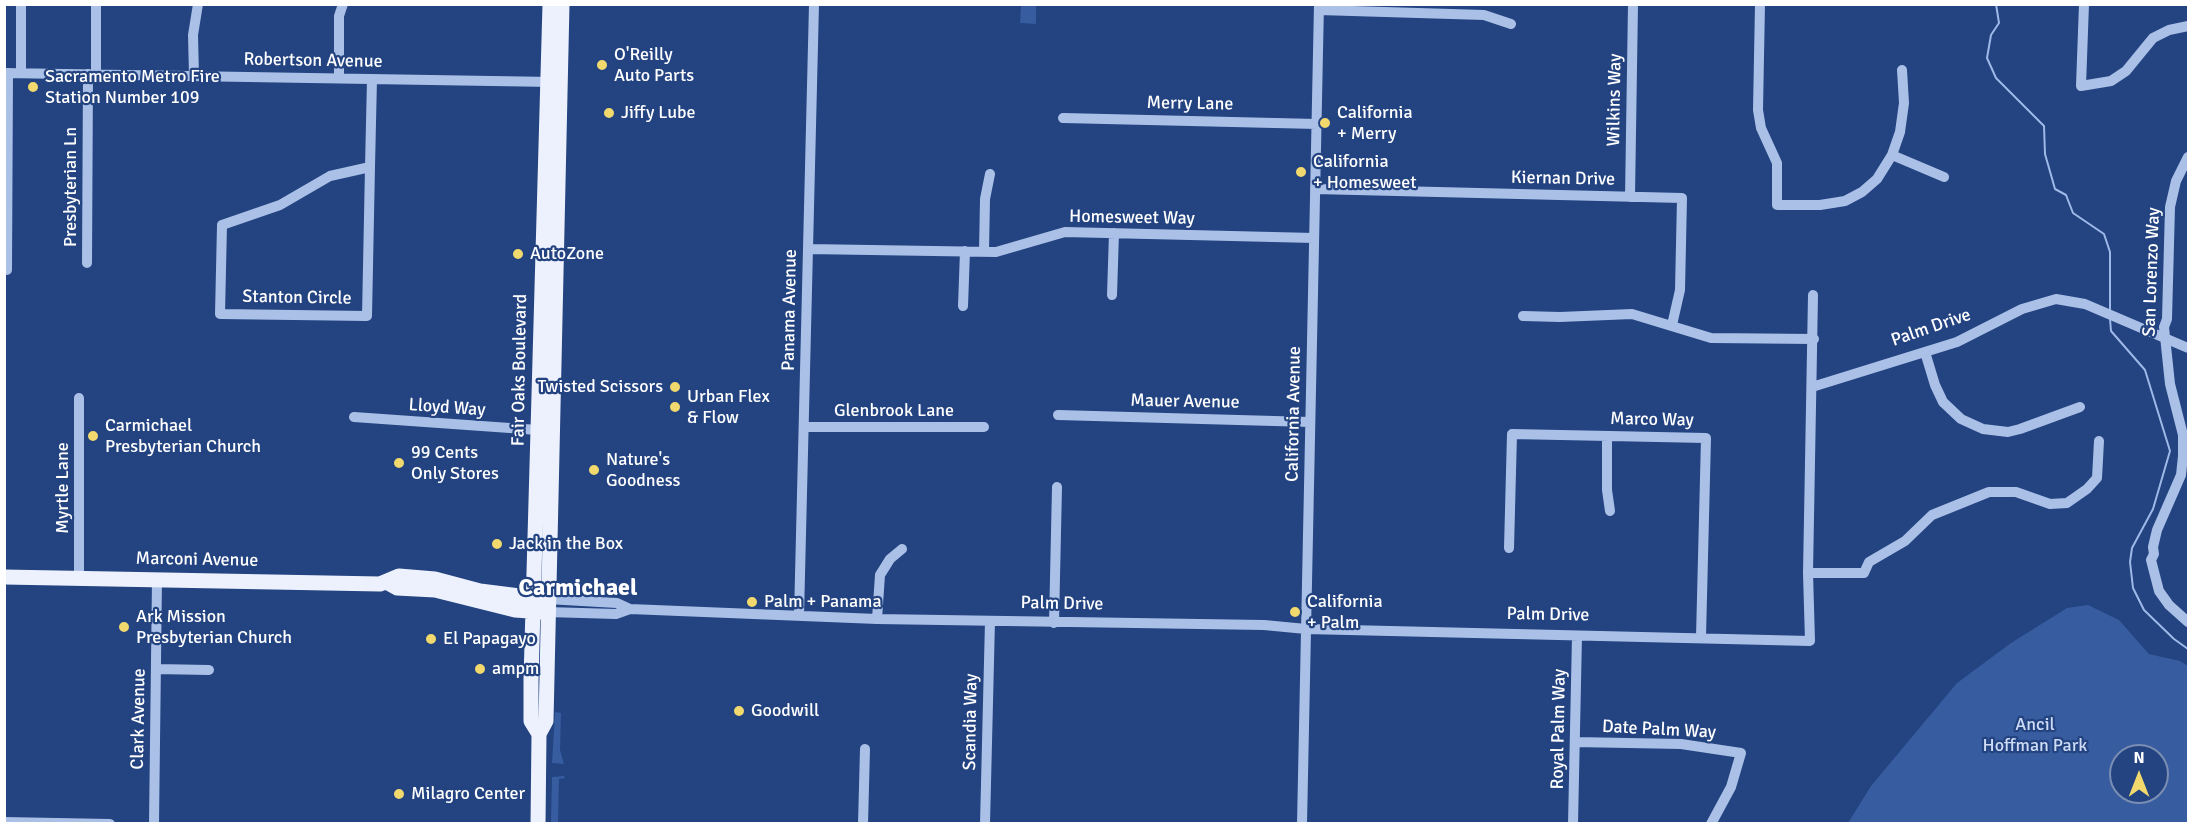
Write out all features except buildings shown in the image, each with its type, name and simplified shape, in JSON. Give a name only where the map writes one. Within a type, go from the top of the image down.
[{"type":"main road","name":"Fair Oaks Boulevard","points":[[538,824],[539,734],[531,722],[551,446],[554,82],[550,4]]},
{"type":"main road","name":"Fair Oaks Boulevard","points":[[540,605],[538,430],[554,82],[562,4]]},
{"type":"main road","points":[[542,344],[546,353],[546,438],[551,446]]},
{"type":"main road","name":"Marconi Avenue","points":[[4,577],[387,583],[397,588],[435,590],[515,610],[540,605]]},
{"type":"street","points":[[21,4],[21,73]]},
{"type":"street","name":"Presbyterian Ln","points":[[87,263],[96,4]]},
{"type":"street","points":[[194,76],[193,35],[198,4]]},
{"type":"street","points":[[339,78],[339,16],[343,4]]},
{"type":"street","name":"Panama Avenue","points":[[799,616],[814,4]]},
{"type":"street","name":"Wilkins Way","points":[[1630,197],[1633,4]]},
{"type":"street","points":[[1760,4],[1758,110],[1761,128],[1777,162],[1777,205],[1820,205],[1845,201],[1873,183],[1892,155],[1902,118],[1902,70]]},
{"type":"street","points":[[2084,4],[2081,86],[2111,81],[2126,71],[2153,39],[2169,30],[2188,26]]},
{"type":"street","points":[[1319,7],[1484,15],[1511,24]]},
{"type":"street","name":"California Avenue","points":[[1302,824],[1319,7]]},
{"type":"street","points":[[6,73],[7,270]]},
{"type":"street","name":"Robertson Avenue","points":[[6,73],[554,82]]},
{"type":"street","name":"Stanton Circle","points":[[370,167],[330,176],[280,205],[222,225],[220,314],[367,316],[372,79]]},
{"type":"street","name":"Merry Lane","points":[[1063,118],[1317,124]]},
{"type":"street","points":[[1892,155],[1944,177]]},
{"type":"street","name":"San Lorenzo Way","points":[[2188,157],[2176,181],[2170,207],[2167,318],[2164,327],[2170,384],[2182,435],[2183,456],[2181,475],[2153,547],[2154,554],[2151,560],[2159,591],[2169,605],[2188,622]]},
{"type":"street","points":[[984,252],[985,199],[990,174]]},
{"type":"street","name":"Kiernan Drive","points":[[1316,189],[1682,198],[1680,290],[1672,325]]},
{"type":"street","name":"Homesweet Way","points":[[808,249],[984,252],[1018,247],[1058,233],[1314,238]]},
{"type":"street","points":[[1112,295],[1114,233]]},
{"type":"street","points":[[963,306],[965,251]]},
{"type":"street","points":[[1812,387],[1813,295]]},
{"type":"street","name":"Palm Drive","points":[[540,605],[617,603],[630,609],[877,619],[1264,625],[1306,629],[1810,641],[1808,573],[1812,387],[1979,333],[2022,309],[2045,301],[2072,300],[2188,348]]},
{"type":"street","points":[[1523,316],[1567,317],[1617,313],[1646,316],[1711,338],[1814,339]]},
{"type":"street","points":[[1925,352],[1943,402],[1961,419],[1977,427],[1995,432],[2014,430],[2080,408]]},
{"type":"street","name":"Myrtle Lane","points":[[79,398],[79,578]]},
{"type":"street","name":"Mauer Avenue","points":[[1058,415],[1310,422]]},
{"type":"street","name":"Lloyd Way","points":[[354,417],[538,430]]},
{"type":"street","name":"Glenbrook Lane","points":[[804,427],[984,427]]},
{"type":"street","name":"Marco Way","points":[[1509,548],[1512,434],[1706,438],[1701,637]]},
{"type":"street","points":[[1607,436],[1607,490],[1610,510]]},
{"type":"street","points":[[1808,573],[1864,573],[1869,562],[1905,541],[1932,514],[1989,492],[2016,492],[2050,504],[2067,503],[2087,489],[2097,478],[2099,441]]},
{"type":"street","points":[[1054,623],[1057,487]]},
{"type":"street","points":[[877,619],[880,575],[890,559],[902,549]]},
{"type":"street","name":"Clark Avenue","points":[[154,824],[157,579]]},
{"type":"street","name":"Scandia Way","points":[[985,824],[990,621]]},
{"type":"street","name":"Royal Palm Way","points":[[1574,824],[1577,636]]},
{"type":"street","points":[[156,669],[210,670]]},
{"type":"street","name":"Date Palm Way","points":[[1575,742],[1681,744],[1741,753],[1731,786],[1711,824]]},
{"type":"street","points":[[862,824],[865,749]]},
{"type":"street","points":[[4,822],[110,824]]},
{"type":"green space","points":[[1021,5],[1036,5],[1036,24],[1020,23]]},
{"type":"green space","name":"Ancil Hoffman Park","points":[[2088,605],[2119,620],[2149,654],[2180,661],[2188,666],[2188,823],[1848,823],[1871,786],[1957,683],[2011,643],[2067,608]]},
{"type":"green space","points":[[555,712],[561,713],[560,750],[564,764],[552,763]]},
{"type":"green space","points":[[564,776],[565,778],[559,779],[558,823],[551,823],[552,777]]},
{"type":"waterway","points":[[1996,4],[1999,23],[1991,35],[1987,58],[1996,78],[2044,126],[2045,154],[2055,189],[2066,195],[2073,213],[2104,234],[2110,252],[2110,310]]},
{"type":"waterway","points":[[2110,319],[2111,331],[2145,370],[2170,451],[2153,509],[2132,548],[2130,562],[2133,588],[2144,610],[2174,639],[2188,649]]},
{"type":"place","name":"O'Reilly Auto Parts","points":[[602,65]]},
{"type":"place","name":"Sacramento Metro Fire Station Number 109","points":[[33,87]]},
{"type":"place","name":"Jiffy Lube","points":[[609,113]]},
{"type":"place","name":"California + Merry","points":[[1325,123]]},
{"type":"place","name":"California + Homesweet","points":[[1301,172]]},
{"type":"place","name":"AutoZone","points":[[518,254]]},
{"type":"place","name":"Twisted Scissors","points":[[675,387]]},
{"type":"place","name":"Urban Flex & Flow","points":[[675,407]]},
{"type":"place","name":"Carmichael Presbyterian Church","points":[[93,436]]},
{"type":"place","name":"99 Cents Only Stores","points":[[399,463]]},
{"type":"place","name":"Nature's Goodness","points":[[594,470]]},
{"type":"place","name":"Jack in the Box","points":[[497,544]]},
{"type":"place","name":"Palm + Panama","points":[[752,602]]},
{"type":"place","name":"California + Palm","points":[[1295,612]]},
{"type":"place","name":"Ark Mission Presbyterian Church","points":[[124,627]]},
{"type":"place","name":"El Papagayo","points":[[431,639]]},
{"type":"place","name":"ampm","points":[[480,669]]},
{"type":"place","name":"Goodwill","points":[[739,711]]},
{"type":"place","name":"Milagro Center","points":[[399,794]]},
{"type":"district","name":"Carmichael","points":[[578,589]]}]
